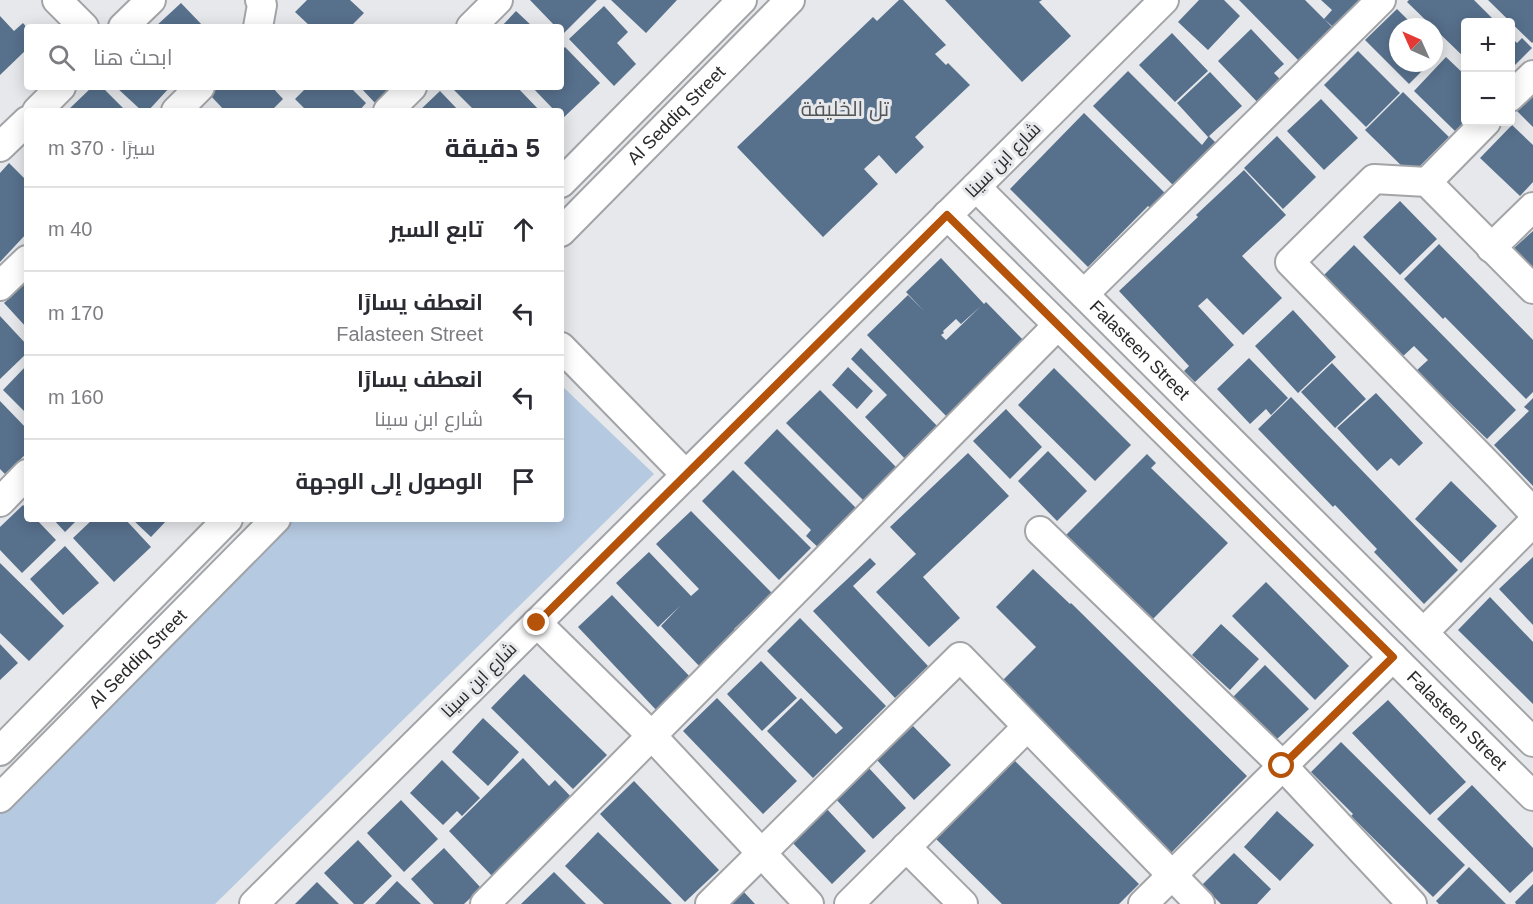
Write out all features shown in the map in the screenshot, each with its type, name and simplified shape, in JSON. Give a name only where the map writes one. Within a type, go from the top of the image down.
[{"type":"street","points":[[57,0],[81,24]]},
{"type":"street","points":[[126,24],[151,0]]},
{"type":"street","points":[[259,24],[262,4],[260,0]]},
{"type":"street","points":[[474,24],[498,0]]},
{"type":"street","name":"Al Seddiq Street","points":[[564,229],[790,0]]},
{"type":"street","name":"شارع ابن سينا","points":[[254,904],[1164,0]]},
{"type":"street","points":[[1084,294],[1381,0]]},
{"type":"street","name":"Al Seddiq Street","points":[[564,180],[732,4]]},
{"type":"street","points":[[1515,92],[1533,75]]},
{"type":"street","points":[[41,108],[58,90]]},
{"type":"street","points":[[179,108],[197,90]]},
{"type":"street","points":[[391,108],[409,90]]},
{"type":"street","points":[[0,147],[24,125]]},
{"type":"street","points":[[1427,182],[1482,126]]},
{"type":"street","points":[[1533,289],[1427,182],[1374,179],[1290,262],[1533,512]]},
{"type":"street","name":"Falasteen Street","points":[[976,187],[1533,742]]},
{"type":"street","points":[[1491,248],[1533,207]]},
{"type":"street","name":"Falasteen Street","points":[[947,215],[1533,796]]},
{"type":"street","points":[[0,286],[24,263]]},
{"type":"street","points":[[485,904],[1058,325]]},
{"type":"street","points":[[564,350],[686,475]]},
{"type":"street","points":[[0,502],[24,477]]},
{"type":"street","name":"Al Seddiq Street","points":[[0,751],[225,522]]},
{"type":"street","name":"Al Seddiq Street","points":[[0,798],[273,522]]},
{"type":"street","points":[[1424,632],[1533,522]]},
{"type":"street","points":[[1040,531],[1282,766],[1412,904]]},
{"type":"street","points":[[537,623],[652,736],[808,904]]},
{"type":"street","points":[[710,904],[960,657],[1200,904]]},
{"type":"street","points":[[1143,904],[1393,657]]},
{"type":"street","points":[[849,904],[1027,727]]},
{"type":"street","points":[[906,847],[963,904]]},
{"type":"shaded area","points":[[564,388],[654,474],[215,904],[0,904],[0,798],[273,522],[564,522]]},
{"type":"building","points":[[307,0],[350,0],[364,13],[353,24],[308,24],[295,12]]},
{"type":"building","points":[[530,0],[597,0],[564,33],[564,24],[553,24]]},
{"type":"building","points":[[611,0],[677,0],[646,33]]},
{"type":"building","points":[[899,0],[903,0],[946,45],[935,54],[946,65],[948,63],[970,85],[915,137],[924,147],[896,174],[879,155],[864,169],[878,184],[823,237],[737,147],[873,17],[877,21]]},
{"type":"building","points":[[945,0],[1042,0],[1039,2],[1071,36],[1022,82]]},
{"type":"building","points":[[1199,0],[1224,0],[1240,16],[1208,50],[1178,22]]},
{"type":"building","points":[[1239,0],[1305,0],[1334,29],[1300,62]]},
{"type":"building","points":[[1321,0],[1371,0],[1340,33],[1324,19],[1332,10]]},
{"type":"building","points":[[1409,0],[1474,0],[1492,18],[1461,18],[1461,54],[1443,37],[1443,18],[1424,18],[1407,2]]},
{"type":"building","points":[[1488,0],[1533,0],[1533,42],[1515,26],[1515,18],[1506,18]]},
{"type":"building","points":[[181,3],[201,24],[158,24]]},
{"type":"building","points":[[604,6],[628,32],[617,43],[636,64],[614,86],[569,39]]},
{"type":"building","points":[[1397,9],[1406,18],[1389,18],[1389,64],[1365,40]]},
{"type":"building","points":[[516,11],[530,24],[504,24]]},
{"type":"building","points":[[0,16],[14,31],[24,24],[24,52],[0,75]]},
{"type":"building","points":[[1251,29],[1284,64],[1274,73],[1285,84],[1262,107],[1218,61]]},
{"type":"building","points":[[1172,33],[1208,71],[1175,102],[1139,65]]},
{"type":"building","points":[[1522,38],[1532,48],[1515,65],[1515,41],[1517,43]]},
{"type":"building","points":[[564,48],[600,83],[564,117],[564,108],[552,108],[535,90],[564,90]]},
{"type":"building","points":[[1358,51],[1400,93],[1366,127],[1324,85]]},
{"type":"building","points":[[1446,57],[1461,71],[1461,125],[1455,131],[1414,91],[1432,72],[1443,72],[1443,60]]},
{"type":"building","points":[[1128,71],[1202,145],[1209,136],[1222,149],[1180,192],[1093,106]]},
{"type":"building","points":[[1210,72],[1242,106],[1208,137],[1177,103]]},
{"type":"building","points":[[1397,72],[1421,72],[1409,84]]},
{"type":"building","points":[[89,90],[105,90],[123,108],[70,108]]},
{"type":"building","points":[[119,90],[167,90],[151,108],[139,108]]},
{"type":"building","points":[[215,90],[275,90],[283,99],[274,108],[222,108],[210,95]]},
{"type":"building","points":[[304,90],[353,90],[366,103],[362,108],[304,108],[295,99]]},
{"type":"building","points":[[363,90],[391,90],[376,104]]},
{"type":"building","points":[[454,90],[520,90],[537,108],[472,108]]},
{"type":"building","points":[[440,91],[456,108],[422,108]]},
{"type":"building","points":[[1403,92],[1449,137],[1411,175],[1365,130]]},
{"type":"building","points":[[1533,96],[1533,127],[1517,111]]},
{"type":"building","points":[[1321,99],[1358,138],[1324,170],[1287,131]]},
{"type":"building","points":[[1084,113],[1172,200],[1157,215],[1148,206],[1088,267],[1010,189]]},
{"type":"building","points":[[1513,126],[1533,145],[1533,182],[1520,196],[1480,158]]},
{"type":"building","points":[[1277,136],[1316,177],[1283,209],[1244,168]]},
{"type":"building","points":[[9,163],[24,178],[24,236],[0,262],[0,173]]},
{"type":"building","points":[[1244,170],[1286,215],[1242,256],[1282,298],[1243,335],[1207,298],[1198,306],[1234,345],[1195,382],[1184,371],[1189,366],[1119,291]]},
{"type":"building","points":[[1400,201],[1437,239],[1400,275],[1363,237]]},
{"type":"building","points":[[1533,231],[1533,271],[1513,249]]},
{"type":"building","points":[[1439,244],[1533,340],[1533,392],[1526,399],[1404,279]]},
{"type":"building","points":[[1354,245],[1516,410],[1487,439],[1416,371],[1428,360],[1414,346],[1401,358],[1322,277]]},
{"type":"building","points":[[941,258],[984,304],[986,302],[1030,347],[948,418],[867,335],[908,295],[924,311],[906,292]],"holes":[[[981,306],[946,340],[941,335],[943,331],[956,319],[961,324]]]},
{"type":"building","points":[[24,285],[24,325],[4,303]]},
{"type":"building","points":[[1293,310],[1336,357],[1298,393],[1255,346]]},
{"type":"building","points":[[0,316],[24,342],[24,356],[0,379]]},
{"type":"building","points":[[861,348],[942,431],[909,463],[865,417],[887,395],[851,359]]},
{"type":"building","points":[[1249,358],[1288,398],[1271,415],[1266,409],[1250,424],[1217,389]]},
{"type":"building","points":[[1332,363],[1366,399],[1335,428],[1301,392]]},
{"type":"building","points":[[848,367],[873,391],[857,409],[832,385]]},
{"type":"building","points":[[24,368],[24,411],[3,390]]},
{"type":"building","points":[[1054,368],[1131,445],[1095,481],[1018,405]]},
{"type":"building","points":[[820,390],[896,467],[863,500],[786,423]]},
{"type":"building","points":[[1376,393],[1423,443],[1399,466],[1391,458],[1377,471],[1337,428]]},
{"type":"building","points":[[1291,397],[1458,570],[1424,604],[1374,552],[1377,549],[1258,429]]},
{"type":"building","points":[[1533,398],[1533,486],[1494,445],[1529,411],[1524,407]]},
{"type":"building","points":[[0,401],[24,426],[24,456],[5,474],[0,469]]},
{"type":"building","points":[[1006,409],[1042,447],[1010,479],[973,441]]},
{"type":"building","points":[[777,429],[860,512],[822,551],[806,536],[811,530],[744,463]]},
{"type":"building","points":[[1048,451],[1087,491],[1057,521],[1018,481]]},
{"type":"building","points":[[968,453],[1009,496],[923,577],[960,618],[929,647],[876,592],[916,554],[890,527]]},
{"type":"building","points":[[1147,454],[1156,463],[1151,468],[1228,543],[1152,620],[1066,535]]},
{"type":"building","points":[[733,470],[811,548],[779,580],[702,501]]},
{"type":"building","points":[[1451,481],[1497,526],[1461,563],[1415,519]]},
{"type":"building","points":[[23,505],[24,522],[39,522],[56,540],[22,573],[0,550],[0,527]]},
{"type":"building","points":[[691,511],[772,593],[734,629],[739,634],[702,669],[661,626],[680,606],[658,627],[616,583],[649,552],[691,596],[699,589],[656,544]]},
{"type":"building","points":[[56,522],[75,522],[65,532]]},
{"type":"building","points":[[90,522],[128,522],[151,547],[114,582],[73,538]]},
{"type":"building","points":[[135,522],[165,522],[151,537]]},
{"type":"building","points":[[65,546],[99,583],[63,615],[30,579]]},
{"type":"building","points":[[1533,557],[1533,625],[1499,589]]},
{"type":"building","points":[[870,558],[876,564],[853,586],[928,666],[895,698],[813,611]]},
{"type":"building","points":[[0,563],[64,626],[29,661],[0,633]]},
{"type":"building","points":[[1033,569],[1071,603],[1247,776],[1171,853],[999,684],[1036,647],[996,607]]},
{"type":"building","points":[[1266,582],[1349,666],[1315,700],[1232,616]]},
{"type":"building","points":[[612,595],[693,680],[659,713],[578,627]]},
{"type":"building","points":[[1490,597],[1533,642],[1533,704],[1458,630]]},
{"type":"building","points":[[800,618],[886,706],[813,778],[767,731],[801,698],[836,734],[843,728],[767,651]]},
{"type":"building","points":[[1221,624],[1259,659],[1230,690],[1192,655]]},
{"type":"building","points":[[0,644],[18,663],[0,680]]},
{"type":"building","points":[[761,661],[797,698],[762,731],[727,694]]},
{"type":"building","points":[[1265,665],[1309,709],[1276,740],[1233,697]]},
{"type":"building","points":[[524,674],[607,755],[573,789],[491,708]]},
{"type":"building","points":[[717,698],[797,781],[763,814],[683,731]]},
{"type":"building","points":[[1388,700],[1466,782],[1430,815],[1352,733]]},
{"type":"building","points":[[483,718],[519,752],[488,786],[452,752]]},
{"type":"building","points":[[913,726],[951,765],[914,800],[877,760]]},
{"type":"building","points":[[1341,742],[1465,865],[1433,897],[1351,816],[1353,814],[1311,772]]},
{"type":"building","points":[[1010,756],[1139,884],[1119,904],[1002,904],[931,834]]},
{"type":"building","points":[[523,758],[549,786],[555,780],[574,800],[493,877],[449,831]]},
{"type":"building","points":[[442,760],[480,798],[462,816],[457,811],[443,825],[410,793]]},
{"type":"building","points":[[867,766],[906,808],[873,839],[834,797]]},
{"type":"building","points":[[634,781],[719,870],[685,902],[600,814]]},
{"type":"building","points":[[1472,785],[1533,848],[1533,871],[1510,893],[1437,819]]},
{"type":"building","points":[[401,800],[438,839],[404,872],[367,833]]},
{"type":"building","points":[[825,807],[866,851],[832,884],[790,840]]},
{"type":"building","points":[[1277,811],[1314,845],[1280,881],[1244,847]]},
{"type":"building","points":[[598,832],[672,904],[604,904],[565,866]]},
{"type":"building","points":[[358,840],[392,876],[363,904],[354,904],[324,873]]},
{"type":"building","points":[[444,848],[481,888],[464,904],[434,904],[411,879]]},
{"type":"building","points":[[1234,853],[1271,889],[1257,904],[1221,904],[1202,885]]},
{"type":"building","points":[[1469,867],[1506,904],[1439,904],[1436,901]]},
{"type":"building","points":[[554,872],[586,904],[521,904]]},
{"type":"building","points":[[397,881],[421,904],[375,904]]},
{"type":"building","points":[[317,882],[339,904],[295,904]]},
{"type":"building","points":[[1533,884],[1533,904],[1516,904],[1515,902]]},
{"type":"building","points":[[743,891],[755,904],[730,904]]},
{"type":"district","name":"تل الخليفة","points":[[845,108]]},
{"type":"route","points":[[537,623],[947,215],[1393,657],[1282,766]]}]
